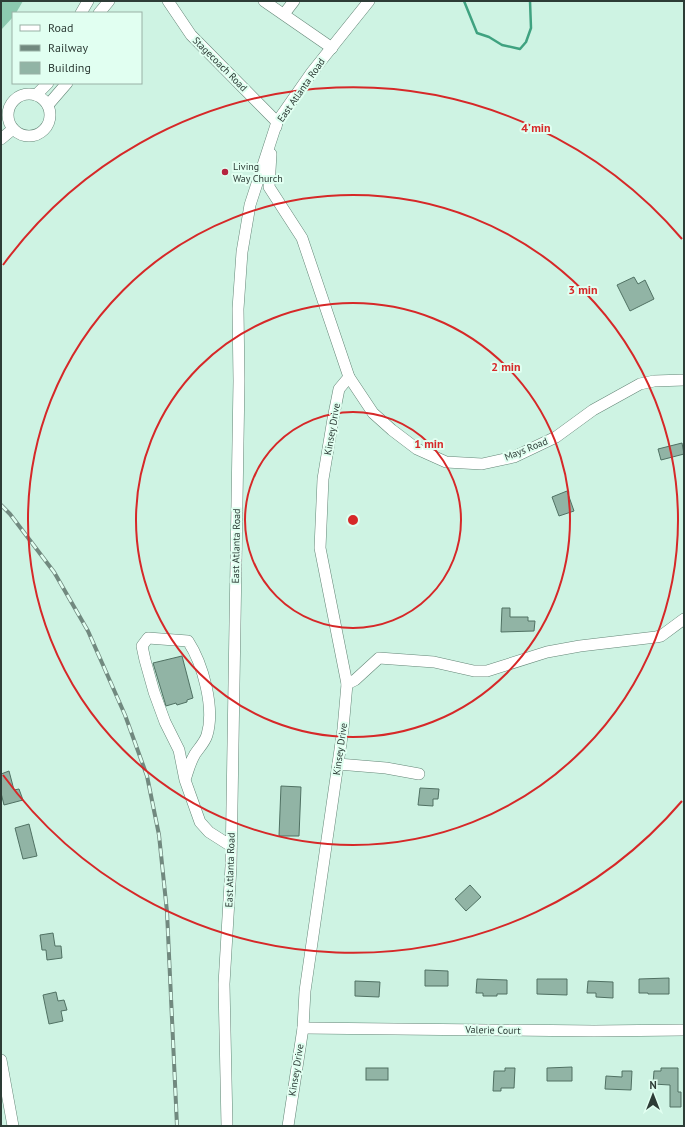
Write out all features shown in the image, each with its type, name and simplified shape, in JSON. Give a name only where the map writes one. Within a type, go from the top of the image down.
[{"type":"street","points":[[82,12],[88,1]]},
{"type":"street","points":[[100,12],[109,1]]},
{"type":"street","name":"Stagecoach Road","points":[[168,1],[191,35],[277,122]]},
{"type":"street","points":[[264,1],[332,48]]},
{"type":"street","points":[[284,14],[294,1]]},
{"type":"street","name":"East Atlanta Road","points":[[227,1126],[224,984],[231,846],[239,302],[242,252],[250,205],[277,122],[312,72],[369,1]]},
{"type":"street","points":[[36,95],[47,84]]},
{"type":"street","points":[[48,105],[66,84]]},
{"type":"street","points":[[23,95],[36,95],[43,99],[48,105],[50,120],[47,127],[34,136],[19,134],[9,123],[9,107],[17,98],[23,95]]},
{"type":"street","name":"Mays Road","points":[[277,122],[270,162],[269,187],[302,238],[349,377],[373,413],[392,430],[417,448],[446,462],[482,464],[514,457],[556,437],[593,410],[640,384],[654,381],[684,380]]},
{"type":"street","points":[[1,139],[13,129]]},
{"type":"street","name":"Kinsey Drive","points":[[288,1126],[303,1028],[305,991],[338,764],[347,684],[320,548],[323,479],[339,389],[349,377]]},
{"type":"street","points":[[347,684],[355,680],[379,658],[434,662],[474,671],[487,671],[547,652],[580,646],[661,636],[684,619]]},
{"type":"street","points":[[185,780],[188,768],[196,752],[207,736],[210,706],[206,685],[193,648],[188,641],[148,638],[142,646],[145,660],[165,722],[179,750],[185,780],[200,822],[209,832],[231,846]]},
{"type":"street","points":[[179,750],[196,752]]},
{"type":"street","points":[[338,764],[386,768],[419,774]]},
{"type":"street","name":"Valerie Court","points":[[303,1028],[594,1031],[684,1030]]},
{"type":"street","points":[[1,1060],[13,1126]]},
{"type":"green space","points":[[1,1],[23,1],[17,12],[12,12],[12,18],[1,30]]},
{"type":"building","points":[[634,277],[638,284],[645,280],[654,299],[630,311],[617,285]]},
{"type":"building","points":[[682,443],[684,454],[661,460],[658,449]]},
{"type":"building","points":[[567,491],[574,511],[559,516],[552,497]]},
{"type":"building","points":[[502,608],[510,608],[510,617],[528,617],[528,621],[535,621],[534,631],[501,632]]},
{"type":"building","points":[[182,656],[193,698],[187,700],[187,702],[177,705],[176,703],[166,706],[153,663]]},
{"type":"building","points":[[9,771],[14,790],[19,789],[23,800],[4,805],[1,793],[1,774]]},
{"type":"building","points":[[281,786],[301,787],[299,836],[279,836]]},
{"type":"building","points":[[420,788],[439,789],[438,799],[433,799],[433,806],[418,805]]},
{"type":"building","points":[[29,824],[37,856],[23,859],[15,828]]},
{"type":"building","points":[[470,885],[481,897],[466,911],[455,899]]},
{"type":"building","points":[[53,933],[55,946],[61,946],[62,958],[47,960],[46,950],[42,950],[40,935]]},
{"type":"building","points":[[425,970],[448,971],[448,986],[425,986]]},
{"type":"building","points":[[669,978],[669,994],[639,993],[639,979]]},
{"type":"building","points":[[477,979],[507,980],[507,994],[483,996],[483,993],[476,993]]},
{"type":"building","points":[[537,979],[567,979],[567,995],[537,994]]},
{"type":"building","points":[[355,981],[380,982],[379,997],[355,996]]},
{"type":"building","points":[[588,981],[613,982],[613,998],[596,997],[596,993],[587,993]]},
{"type":"building","points":[[56,992],[58,1001],[64,1000],[67,1010],[61,1011],[63,1021],[49,1024],[43,995]]},
{"type":"building","points":[[572,1067],[572,1081],[547,1081],[547,1068]]},
{"type":"building","points":[[366,1068],[388,1068],[388,1080],[366,1080]]},
{"type":"building","points":[[505,1068],[515,1068],[514,1088],[501,1088],[501,1091],[493,1091],[494,1071],[505,1071]]},
{"type":"building","points":[[661,1068],[678,1068],[678,1092],[681,1092],[681,1107],[670,1107],[670,1085],[653,1084],[654,1071],[661,1071]]},
{"type":"building","points":[[622,1071],[632,1071],[631,1090],[605,1089],[606,1076],[622,1077]]},
{"type":"waterway","points":[[464,1],[477,33],[489,37],[502,45],[520,49],[526,42],[531,28],[530,1]]},
{"type":"railway","points":[[1,505],[10,514],[54,572],[88,631],[125,715],[147,776],[159,835],[167,912],[177,1126]]},
{"type":"place","name":"Living Way Church","points":[[225,172]]}]
